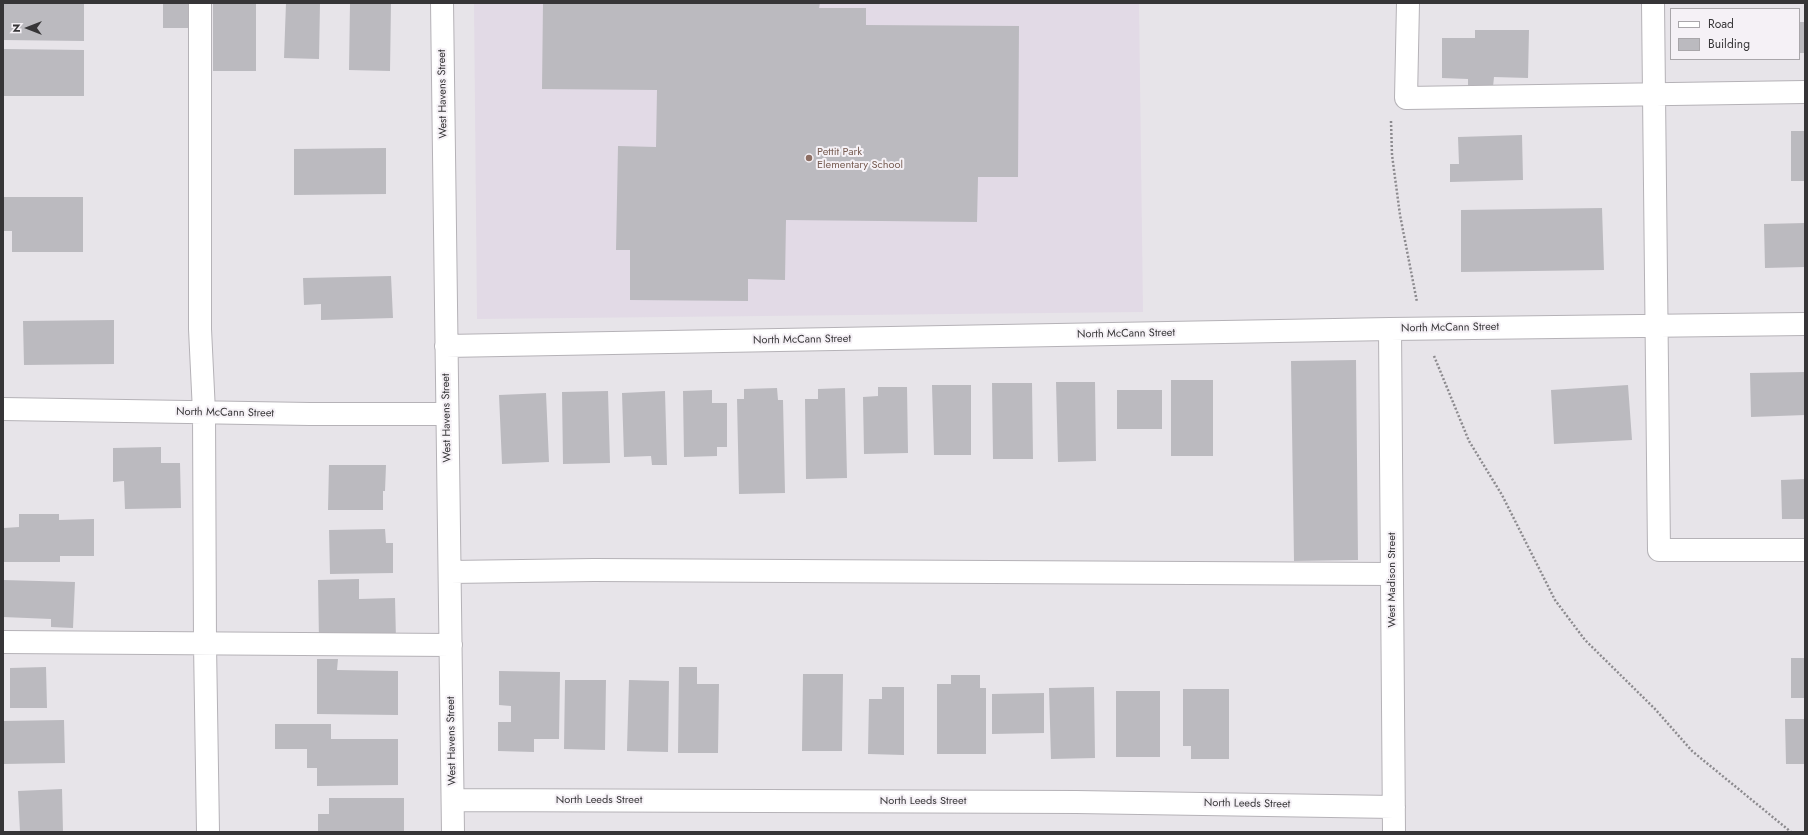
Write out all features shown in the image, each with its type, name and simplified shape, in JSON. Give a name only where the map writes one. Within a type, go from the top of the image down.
[{"type":"street","points":[[200,3],[200,329],[204,412],[205,644],[208,832]]},
{"type":"street","name":"West Havens Street","points":[[442,3],[453,832]]},
{"type":"street","points":[[1408,3],[1406,98],[1805,92]]},
{"type":"street","points":[[1653,3],[1659,550],[1805,550]]},
{"type":"street","name":"North McCann Street","points":[[446,346],[1433,328],[1805,324]]},
{"type":"street","name":"West Madison Street","points":[[1390,329],[1394,832]]},
{"type":"street","name":"North McCann Street","points":[[3,409],[448,414]]},
{"type":"street","points":[[450,572],[602,570],[1392,574]]},
{"type":"street","points":[[3,642],[451,645]]},
{"type":"street","name":"North Leeds Street","points":[[453,800],[1076,802],[1394,807]]},
{"type":"path","points":[[1390,117],[1392,155],[1400,215],[1416,302],[1420,313],[1433,328],[1434,357],[1469,441],[1502,494],[1555,600],[1585,640],[1654,709],[1692,751],[1791,832]]},
{"type":"shaded area","name":"Pettit Park Elementary School","points":[[474,3],[1139,3],[1143,312],[477,319]]},
{"type":"building","points":[[3,3],[84,3],[84,41],[3,40]]},
{"type":"building","points":[[163,3],[190,3],[190,28],[163,28]]},
{"type":"building","points":[[256,3],[256,71],[213,71],[213,4]]},
{"type":"building","points":[[286,3],[320,3],[319,59],[284,58]]},
{"type":"building","points":[[350,3],[391,3],[390,71],[349,70]]},
{"type":"building","points":[[543,3],[820,3],[819,8],[866,8],[866,25],[1019,26],[1018,177],[978,177],[977,222],[786,220],[785,280],[748,279],[748,301],[630,300],[630,250],[616,250],[618,146],[656,147],[657,90],[542,89]]},
{"type":"building","points":[[1800,22],[1805,22],[1805,53],[1800,53]]},
{"type":"building","points":[[1475,30],[1529,30],[1528,78],[1494,77],[1493,87],[1468,86],[1468,79],[1442,78],[1442,38],[1475,38]]},
{"type":"building","points":[[3,49],[84,50],[84,96],[3,96]]},
{"type":"building","points":[[1791,131],[1805,131],[1805,181],[1791,181]]},
{"type":"building","points":[[1522,135],[1523,180],[1450,182],[1450,164],[1459,164],[1458,137]]},
{"type":"building","points":[[386,148],[386,194],[294,195],[294,149]]},
{"type":"building","points":[[3,197],[83,197],[83,252],[12,252],[12,231],[3,231]]},
{"type":"building","points":[[1602,208],[1604,270],[1461,272],[1461,210]]},
{"type":"building","points":[[1805,223],[1805,267],[1765,268],[1764,224]]},
{"type":"building","points":[[391,276],[393,318],[321,320],[321,304],[304,305],[303,278]]},
{"type":"building","points":[[114,320],[114,364],[24,365],[23,321]]},
{"type":"building","points":[[1356,360],[1358,560],[1294,561],[1291,361]]},
{"type":"building","points":[[1805,372],[1805,415],[1751,417],[1750,373]]},
{"type":"building","points":[[1171,380],[1213,380],[1213,456],[1171,456]]},
{"type":"building","points":[[1056,382],[1095,382],[1096,461],[1058,462]]},
{"type":"building","points":[[992,383],[1032,383],[1033,459],[993,459]]},
{"type":"building","points":[[932,385],[971,385],[971,455],[934,455]]},
{"type":"building","points":[[1628,385],[1632,440],[1554,444],[1551,390]]},
{"type":"building","points":[[878,387],[907,387],[908,453],[864,454],[863,397],[878,396]]},
{"type":"building","points":[[777,388],[778,400],[783,400],[785,493],[739,494],[737,399],[744,399],[744,389]]},
{"type":"building","points":[[845,388],[847,478],[806,479],[805,399],[818,399],[818,389]]},
{"type":"building","points":[[712,390],[712,403],[727,403],[727,447],[717,447],[717,456],[684,457],[683,391]]},
{"type":"building","points":[[1117,390],[1162,390],[1162,429],[1117,429]]},
{"type":"building","points":[[608,391],[610,463],[563,464],[562,392]]},
{"type":"building","points":[[665,391],[667,465],[652,465],[651,456],[624,457],[622,393]]},
{"type":"building","points":[[546,393],[549,462],[502,464],[499,395]]},
{"type":"building","points":[[161,447],[161,463],[180,463],[181,508],[125,509],[124,481],[113,482],[113,448]]},
{"type":"building","points":[[329,465],[386,465],[385,491],[383,491],[383,510],[328,510]]},
{"type":"building","points":[[1805,479],[1805,519],[1782,519],[1781,480]]},
{"type":"building","points":[[19,514],[59,514],[59,520],[94,519],[94,556],[60,556],[60,562],[4,562],[4,528],[19,527]]},
{"type":"building","points":[[385,529],[386,543],[393,543],[393,573],[330,574],[329,530]]},
{"type":"building","points":[[359,579],[359,599],[395,598],[396,640],[319,641],[318,580]]},
{"type":"building","points":[[3,580],[75,582],[73,628],[51,627],[51,619],[3,617]]},
{"type":"building","points":[[1791,658],[1805,658],[1805,698],[1791,698]]},
{"type":"building","points":[[317,659],[338,659],[337,670],[398,671],[398,715],[317,714]]},
{"type":"building","points":[[46,667],[47,708],[10,708],[10,668]]},
{"type":"building","points":[[679,667],[697,667],[697,684],[719,684],[718,753],[678,753]]},
{"type":"building","points":[[499,671],[560,672],[559,739],[534,739],[534,752],[498,751],[498,722],[511,722],[511,706],[499,705]]},
{"type":"building","points":[[803,674],[843,674],[842,751],[802,751]]},
{"type":"building","points":[[951,675],[980,675],[980,688],[986,688],[986,754],[937,754],[937,684],[951,684]]},
{"type":"building","points":[[565,680],[606,680],[605,750],[564,749]]},
{"type":"building","points":[[629,680],[669,681],[668,752],[627,751]]},
{"type":"building","points":[[882,687],[904,687],[904,755],[868,754],[869,699],[882,699]]},
{"type":"building","points":[[1094,687],[1095,758],[1051,759],[1049,688]]},
{"type":"building","points":[[1183,689],[1229,689],[1229,759],[1191,759],[1191,746],[1183,746]]},
{"type":"building","points":[[1116,691],[1160,691],[1160,757],[1116,757]]},
{"type":"building","points":[[1044,693],[1044,733],[992,734],[992,694]]},
{"type":"building","points":[[1785,719],[1805,719],[1805,764],[1786,764]]},
{"type":"building","points":[[64,720],[65,763],[3,764],[3,721]]},
{"type":"building","points":[[275,724],[331,724],[331,739],[398,739],[398,785],[317,786],[317,768],[307,768],[307,749],[275,749]]},
{"type":"building","points":[[62,789],[63,832],[20,832],[18,791]]},
{"type":"building","points":[[329,798],[404,798],[404,832],[318,832],[318,814],[329,814]]},
{"type":"place","name":"Pettit Park Elementary School","points":[[809,158]]}]
